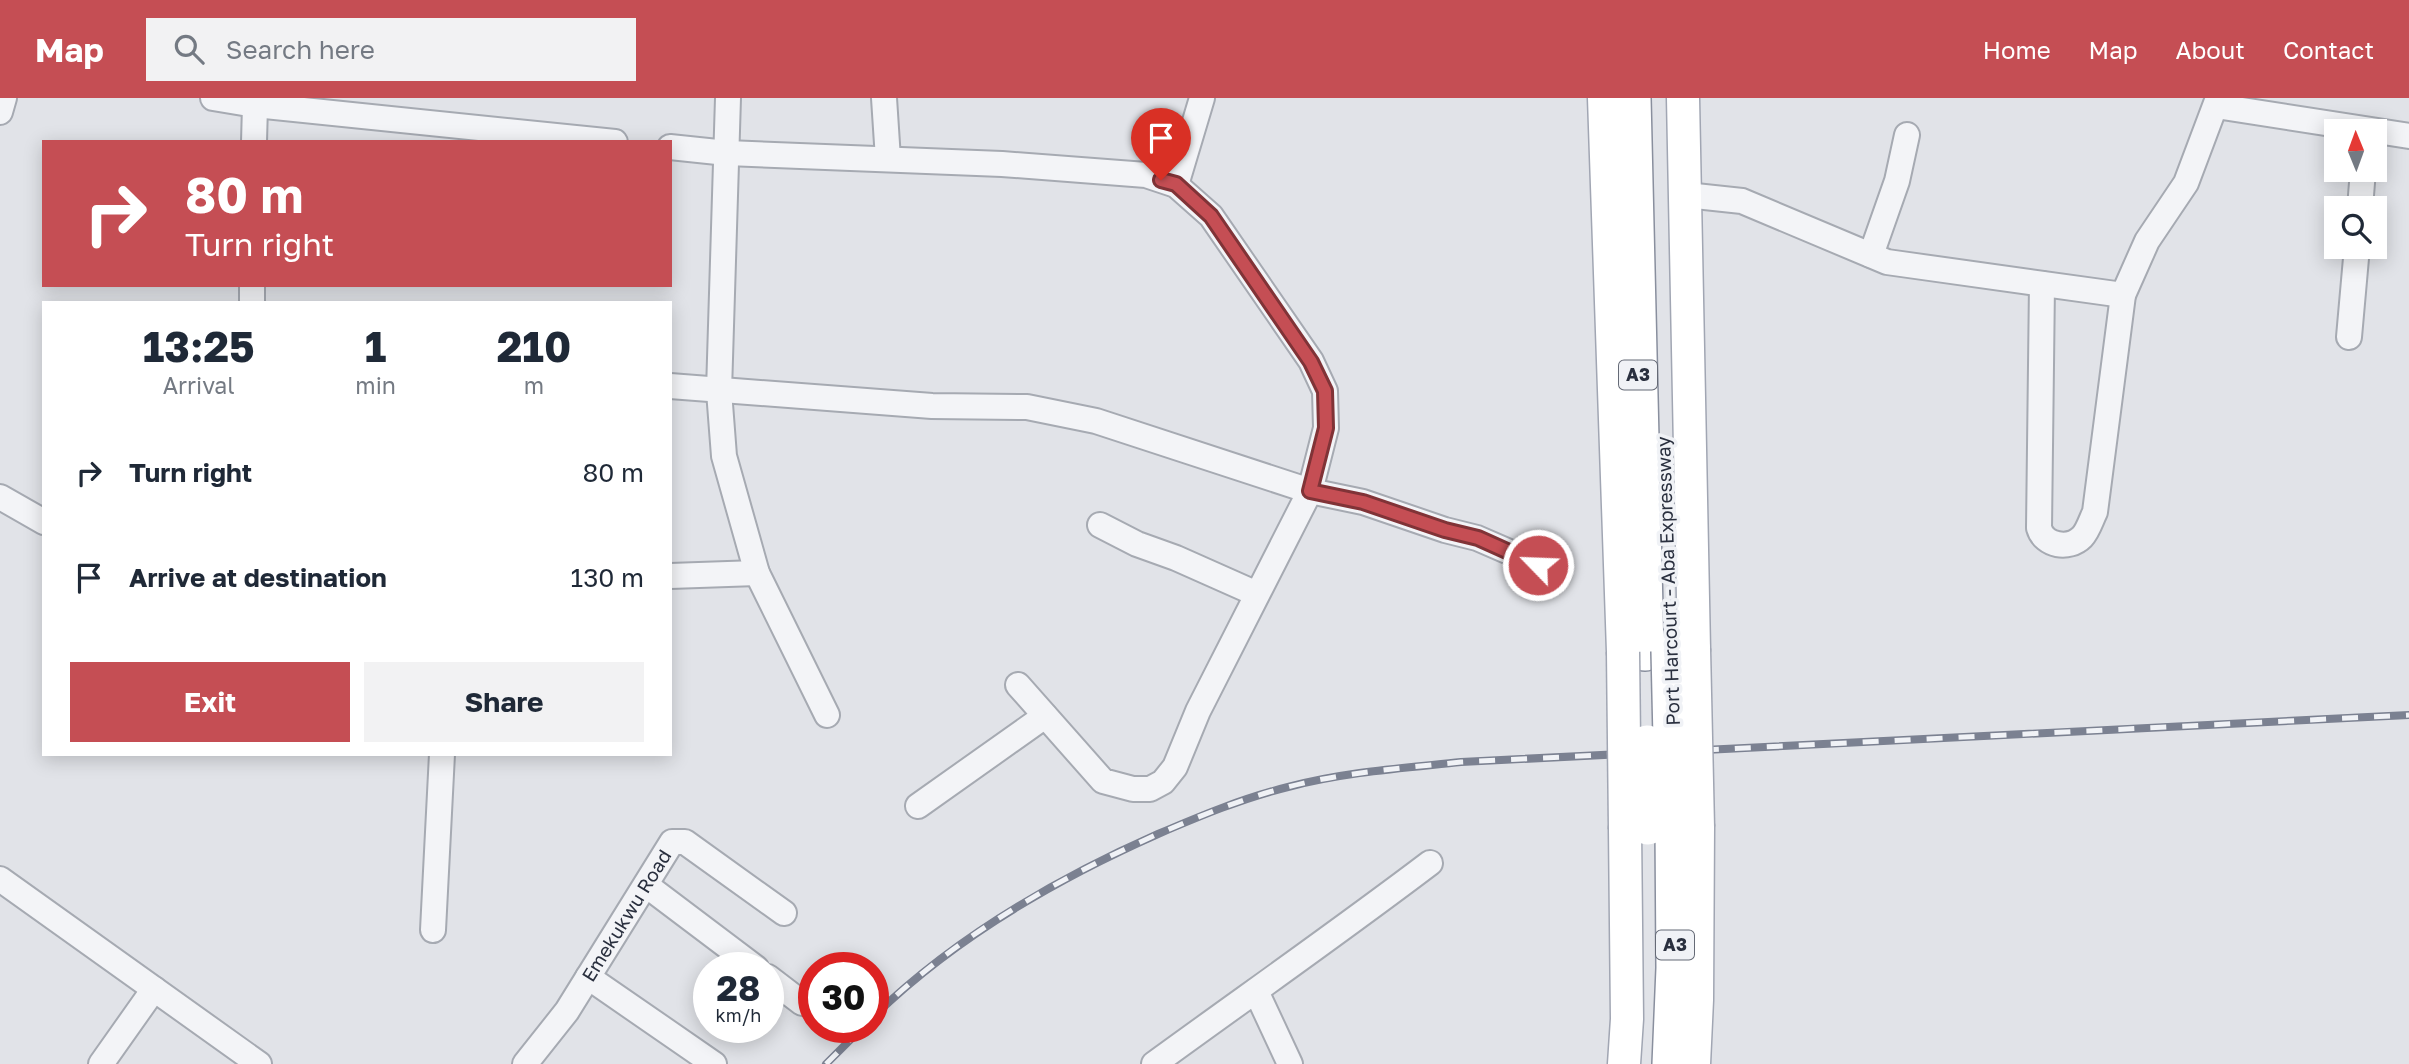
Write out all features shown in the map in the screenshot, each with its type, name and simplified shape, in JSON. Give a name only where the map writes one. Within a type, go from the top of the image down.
[{"type":"highway","name":"Port Harcourt - Aba Expressway","points":[[1632,98],[1658,651]]},
{"type":"highway","name":"Port Harcourt - Aba Expressway","points":[[1655,98],[1658,651],[1661,827],[1675,968],[1671,1064]]},
{"type":"highway","name":"Port Harcourt - Aba Expressway","points":[[1647,1064],[1651,923],[1661,827]]},
{"type":"main road","points":[[1604,98],[1658,651]]},
{"type":"main road","points":[[1683,98],[1686,195],[1658,651],[1661,827],[1697,1000],[1694,1064]]},
{"type":"main road","points":[[1624,1064],[1627,1019],[1661,827]]},
{"type":"street","points":[[0,112],[4,98]]},
{"type":"street","points":[[213,98],[597,140]]},
{"type":"street","points":[[728,98],[719,391],[724,456],[757,573],[827,715]]},
{"type":"street","points":[[884,98],[888,159]]},
{"type":"street","points":[[1176,184],[1202,98]]},
{"type":"street","points":[[2042,284],[2039,528],[2041,535],[2050,542],[2074,543],[2084,536],[2095,512],[2123,295],[2147,241],[2186,183],[2217,102],[2324,122]]},
{"type":"street","points":[[255,140],[269,103]]},
{"type":"street","points":[[2387,133],[2409,136]]},
{"type":"street","points":[[1871,255],[1897,181],[1907,135]]},
{"type":"street","points":[[672,147],[727,153],[1002,164],[1146,175],[1176,184],[1211,216],[1311,362],[1325,391],[1326,428],[1310,491],[1198,711],[1175,767],[1163,782],[1150,789],[1133,789],[1103,780],[1018,685]]},
{"type":"street","points":[[1686,195],[1742,201],[1887,262],[2123,295]]},
{"type":"street","points":[[2349,337],[2356,259]]},
{"type":"street","points":[[672,386],[932,405],[1027,407],[1096,421],[1310,491],[1363,502],[1445,530],[1478,538],[1538,565]]},
{"type":"street","points":[[0,497],[42,521]]},
{"type":"street","points":[[1100,525],[1137,544],[1257,594]]},
{"type":"street","points":[[672,576],[757,573]]},
{"type":"street","points":[[918,806],[1045,716]]},
{"type":"street","points":[[433,930],[442,756]]},
{"type":"street","name":"Emekukwu Road","points":[[526,1064],[566,1011],[671,842],[685,842],[784,913]]},
{"type":"street","points":[[1154,1064],[1430,863]]},
{"type":"street","points":[[0,879],[259,1064]]},
{"type":"street","points":[[646,885],[734,952]]},
{"type":"street","points":[[588,976],[714,1064]]},
{"type":"street","points":[[101,1064],[154,989]]},
{"type":"street","points":[[784,989],[798,1000]]},
{"type":"street","points":[[1255,990],[1290,1064]]},
{"type":"railway","points":[[889,1002],[971,937],[1043,891],[1081,871],[1158,834],[1222,808],[1271,791],[1309,782],[1374,771],[1461,762],[2409,715]]},
{"type":"railway","points":[[826,1064],[847,1043]]},
{"type":"route","points":[[1161,180],[1176,184],[1211,216],[1262,286],[1311,362],[1325,391],[1326,428],[1310,491],[1363,502],[1445,530],[1478,538],[1538,565]]}]
